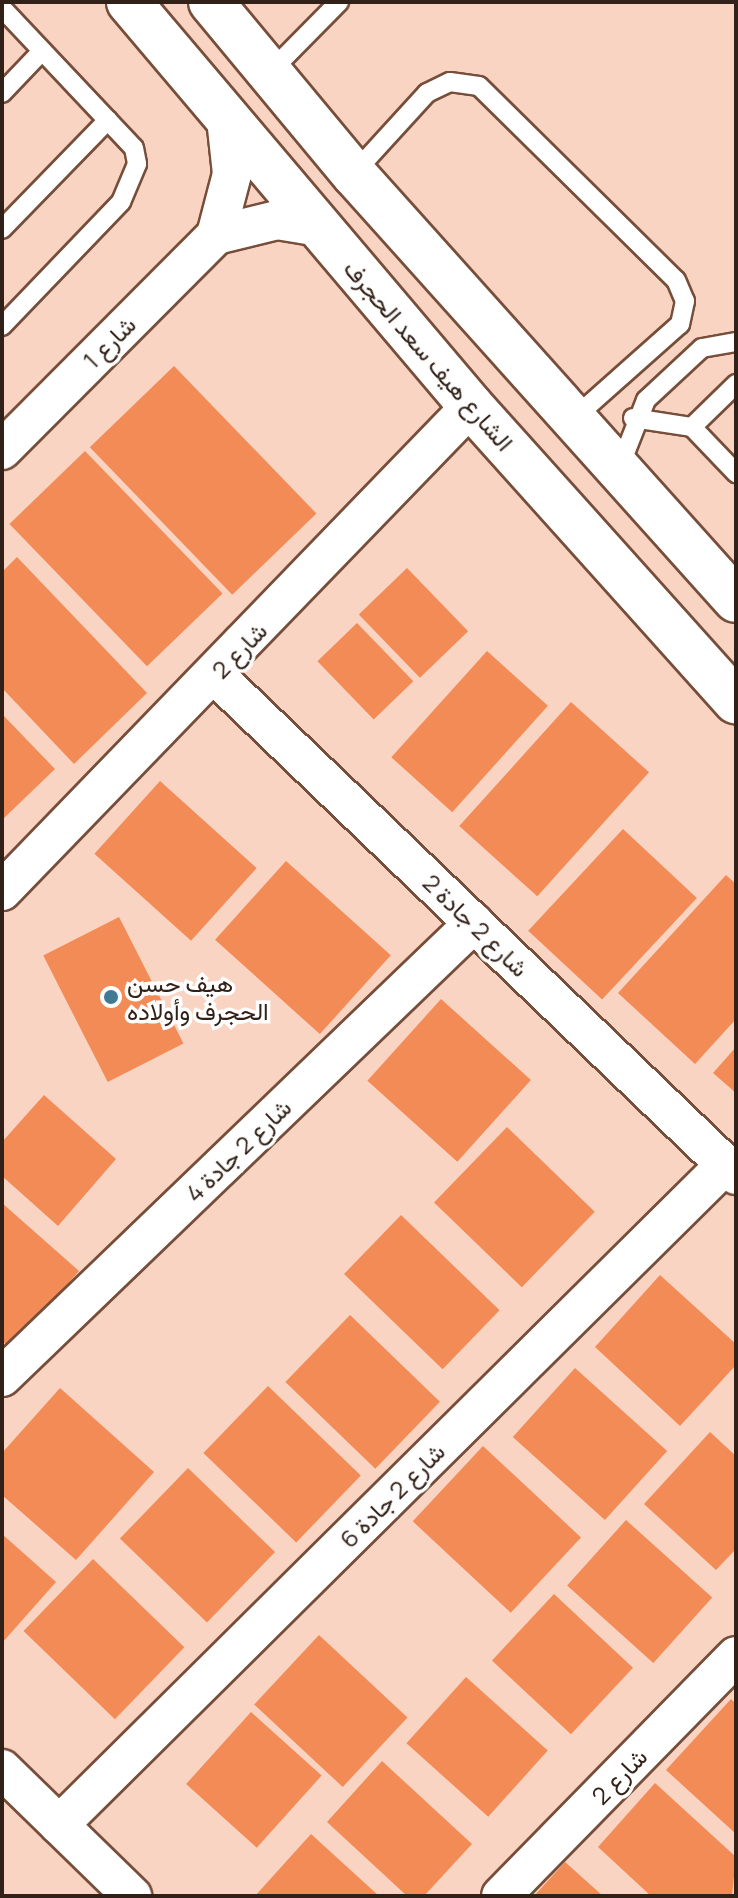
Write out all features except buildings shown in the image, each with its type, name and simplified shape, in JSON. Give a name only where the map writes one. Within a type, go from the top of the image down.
[{"type":"street","name":"الشارع هيف سعد الحجرف","points":[[129,2],[471,406],[736,701]]},
{"type":"street","points":[[211,2],[354,174],[571,421],[736,600]]},
{"type":"street","points":[[226,119],[232,174],[216,235],[277,220],[319,227]]},
{"type":"street","name":"شارع 1","points":[[2,450],[216,235]]},
{"type":"street","name":"شارع 2","points":[[2,891],[215,675],[471,406]]},
{"type":"street","name":"شارع 2 جادة 2","points":[[215,675],[731,1170]]},
{"type":"street","name":"شارع 2 جادة 4","points":[[2,1377],[474,923]]},
{"type":"street","name":"شارع 2 جادة 6","points":[[59,1825],[731,1170]]},
{"type":"street","name":"شارع 2","points":[[501,1896],[736,1656]]},
{"type":"street","points":[[6,1782],[59,1825],[132,1896]]},
{"type":"lane","points":[[269,73],[339,2]]},
{"type":"lane","points":[[2,8],[134,148],[130,190],[2,326]]},
{"type":"lane","points":[[2,93],[42,51]]},
{"type":"lane","points":[[354,174],[427,93],[450,82],[479,86],[676,280],[685,301],[680,324],[571,421]]},
{"type":"lane","points":[[2,229],[108,120]]},
{"type":"lane","points":[[619,473],[633,418],[702,348],[736,342]]},
{"type":"lane","points":[[692,427],[736,384]]},
{"type":"lane","points":[[633,418],[692,427],[736,473]]},
{"type":"place","name":"هيف حسن الحجرف وأولاده","points":[[111,997]]}]
